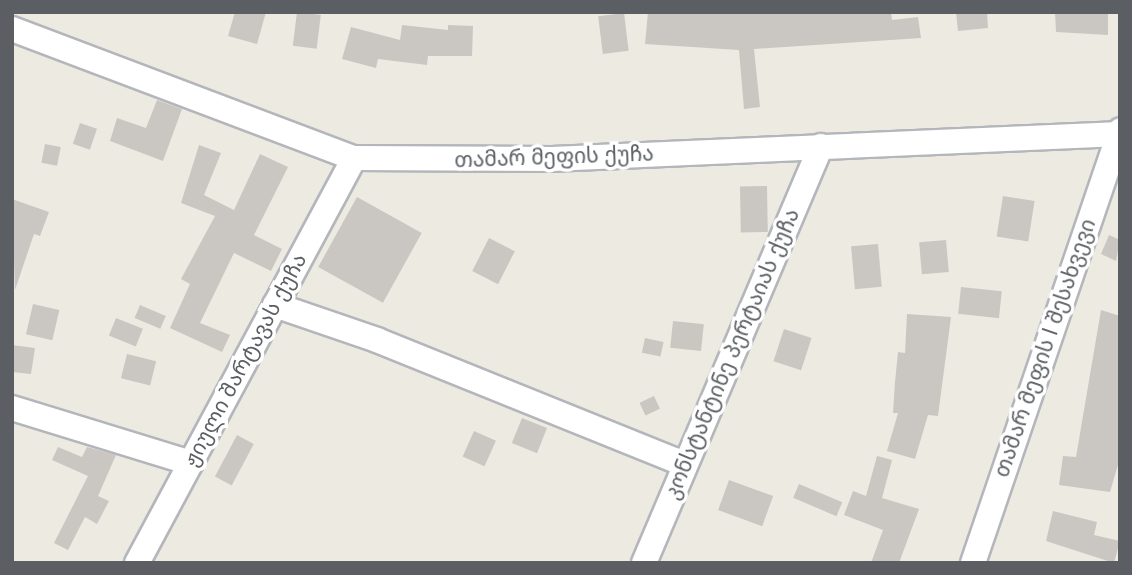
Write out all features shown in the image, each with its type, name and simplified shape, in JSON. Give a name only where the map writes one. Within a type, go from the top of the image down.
[{"type":"street","name":"თამარ მეფის ქუჩა","points":[[12,29],[354,158],[500,161],[1119,132]]},
{"type":"street","name":"თამარ მეფის I შესახვევი","points":[[980,561],[1119,132]]},
{"type":"street","name":"კონსტანტინე პერტაიას ქუჩა","points":[[644,563],[821,146]]},
{"type":"street","name":"ჟიული შარტავას ქუჩა","points":[[137,563],[354,158]]},
{"type":"street","points":[[275,305],[377,340],[684,464]]},
{"type":"street","points":[[12,408],[191,463]]},
{"type":"building","points":[[235,12],[266,12],[257,44],[228,36]]},
{"type":"building","points":[[297,12],[321,15],[317,49],[293,46]]},
{"type":"building","points":[[648,12],[891,12],[892,20],[918,17],[921,38],[754,49],[760,107],[744,109],[739,50],[645,44]]},
{"type":"building","points":[[956,12],[987,12],[988,28],[958,31]]},
{"type":"building","points":[[1055,12],[1108,12],[1108,35],[1056,32]]},
{"type":"building","points":[[624,13],[629,51],[603,54],[598,16]]},
{"type":"building","points":[[402,25],[448,30],[448,25],[473,26],[472,56],[428,56],[427,65],[378,59],[376,68],[342,59],[351,27],[400,40]]},
{"type":"building","points":[[157,100],[182,109],[163,161],[110,141],[117,118],[146,128]]},
{"type":"building","points":[[80,123],[97,129],[90,150],[73,144]]},
{"type":"building","points":[[45,144],[61,147],[57,166],[41,163]]},
{"type":"building","points":[[199,145],[221,153],[204,195],[234,210],[260,154],[288,167],[254,235],[282,249],[271,271],[234,253],[200,323],[230,335],[222,352],[170,328],[190,284],[181,279],[215,216],[181,203]]},
{"type":"building","points":[[740,186],[767,186],[768,232],[741,232]]},
{"type":"building","points":[[1003,196],[1035,201],[1028,242],[997,236]]},
{"type":"building","points":[[357,197],[422,233],[383,303],[318,267]]},
{"type":"building","points":[[12,199],[49,212],[40,236],[34,234],[15,290]]},
{"type":"building","points":[[1109,235],[1120,240],[1116,261],[1101,254]]},
{"type":"building","points":[[489,238],[515,251],[498,284],[472,271]]},
{"type":"building","points":[[946,240],[949,272],[922,274],[919,242]]},
{"type":"building","points":[[878,244],[882,287],[855,289],[851,246]]},
{"type":"building","points":[[961,287],[1002,291],[999,318],[958,314]]},
{"type":"building","points":[[33,304],[59,310],[52,340],[26,334]]},
{"type":"building","points":[[140,305],[166,316],[160,329],[135,318]]},
{"type":"building","points":[[1101,310],[1120,316],[1120,458],[1110,492],[1059,485],[1063,456],[1076,457]]},
{"type":"building","points":[[907,314],[951,317],[938,416],[928,415],[915,459],[887,451],[898,413],[893,413],[895,382],[898,352],[905,353]]},
{"type":"building","points":[[116,318],[143,329],[136,346],[109,336]]},
{"type":"building","points":[[673,321],[704,324],[701,351],[670,348]]},
{"type":"building","points":[[784,329],[812,338],[801,370],[773,361]]},
{"type":"building","points":[[645,338],[664,342],[660,357],[642,353]]},
{"type":"building","points":[[12,345],[35,348],[31,374],[12,372]]},
{"type":"building","points":[[127,354],[156,361],[150,386],[121,378]]},
{"type":"building","points":[[654,396],[660,409],[645,415],[639,403]]},
{"type":"building","points":[[522,418],[547,428],[537,453],[512,443]]},
{"type":"building","points":[[474,431],[496,441],[485,466],[463,457]]},
{"type":"building","points":[[237,435],[254,444],[232,485],[215,476]]},
{"type":"building","points":[[58,447],[82,457],[87,447],[116,455],[98,496],[109,501],[97,524],[85,517],[68,550],[54,543],[88,476],[52,460]]},
{"type":"building","points":[[877,456],[892,460],[882,498],[919,509],[899,563],[871,563],[883,530],[844,515],[853,491],[866,496]]},
{"type":"building","points":[[729,480],[773,496],[762,526],[718,510]]},
{"type":"building","points":[[799,484],[842,502],[836,516],[793,498]]},
{"type":"building","points":[[1053,511],[1097,522],[1094,535],[1120,541],[1114,563],[1046,541]]}]
